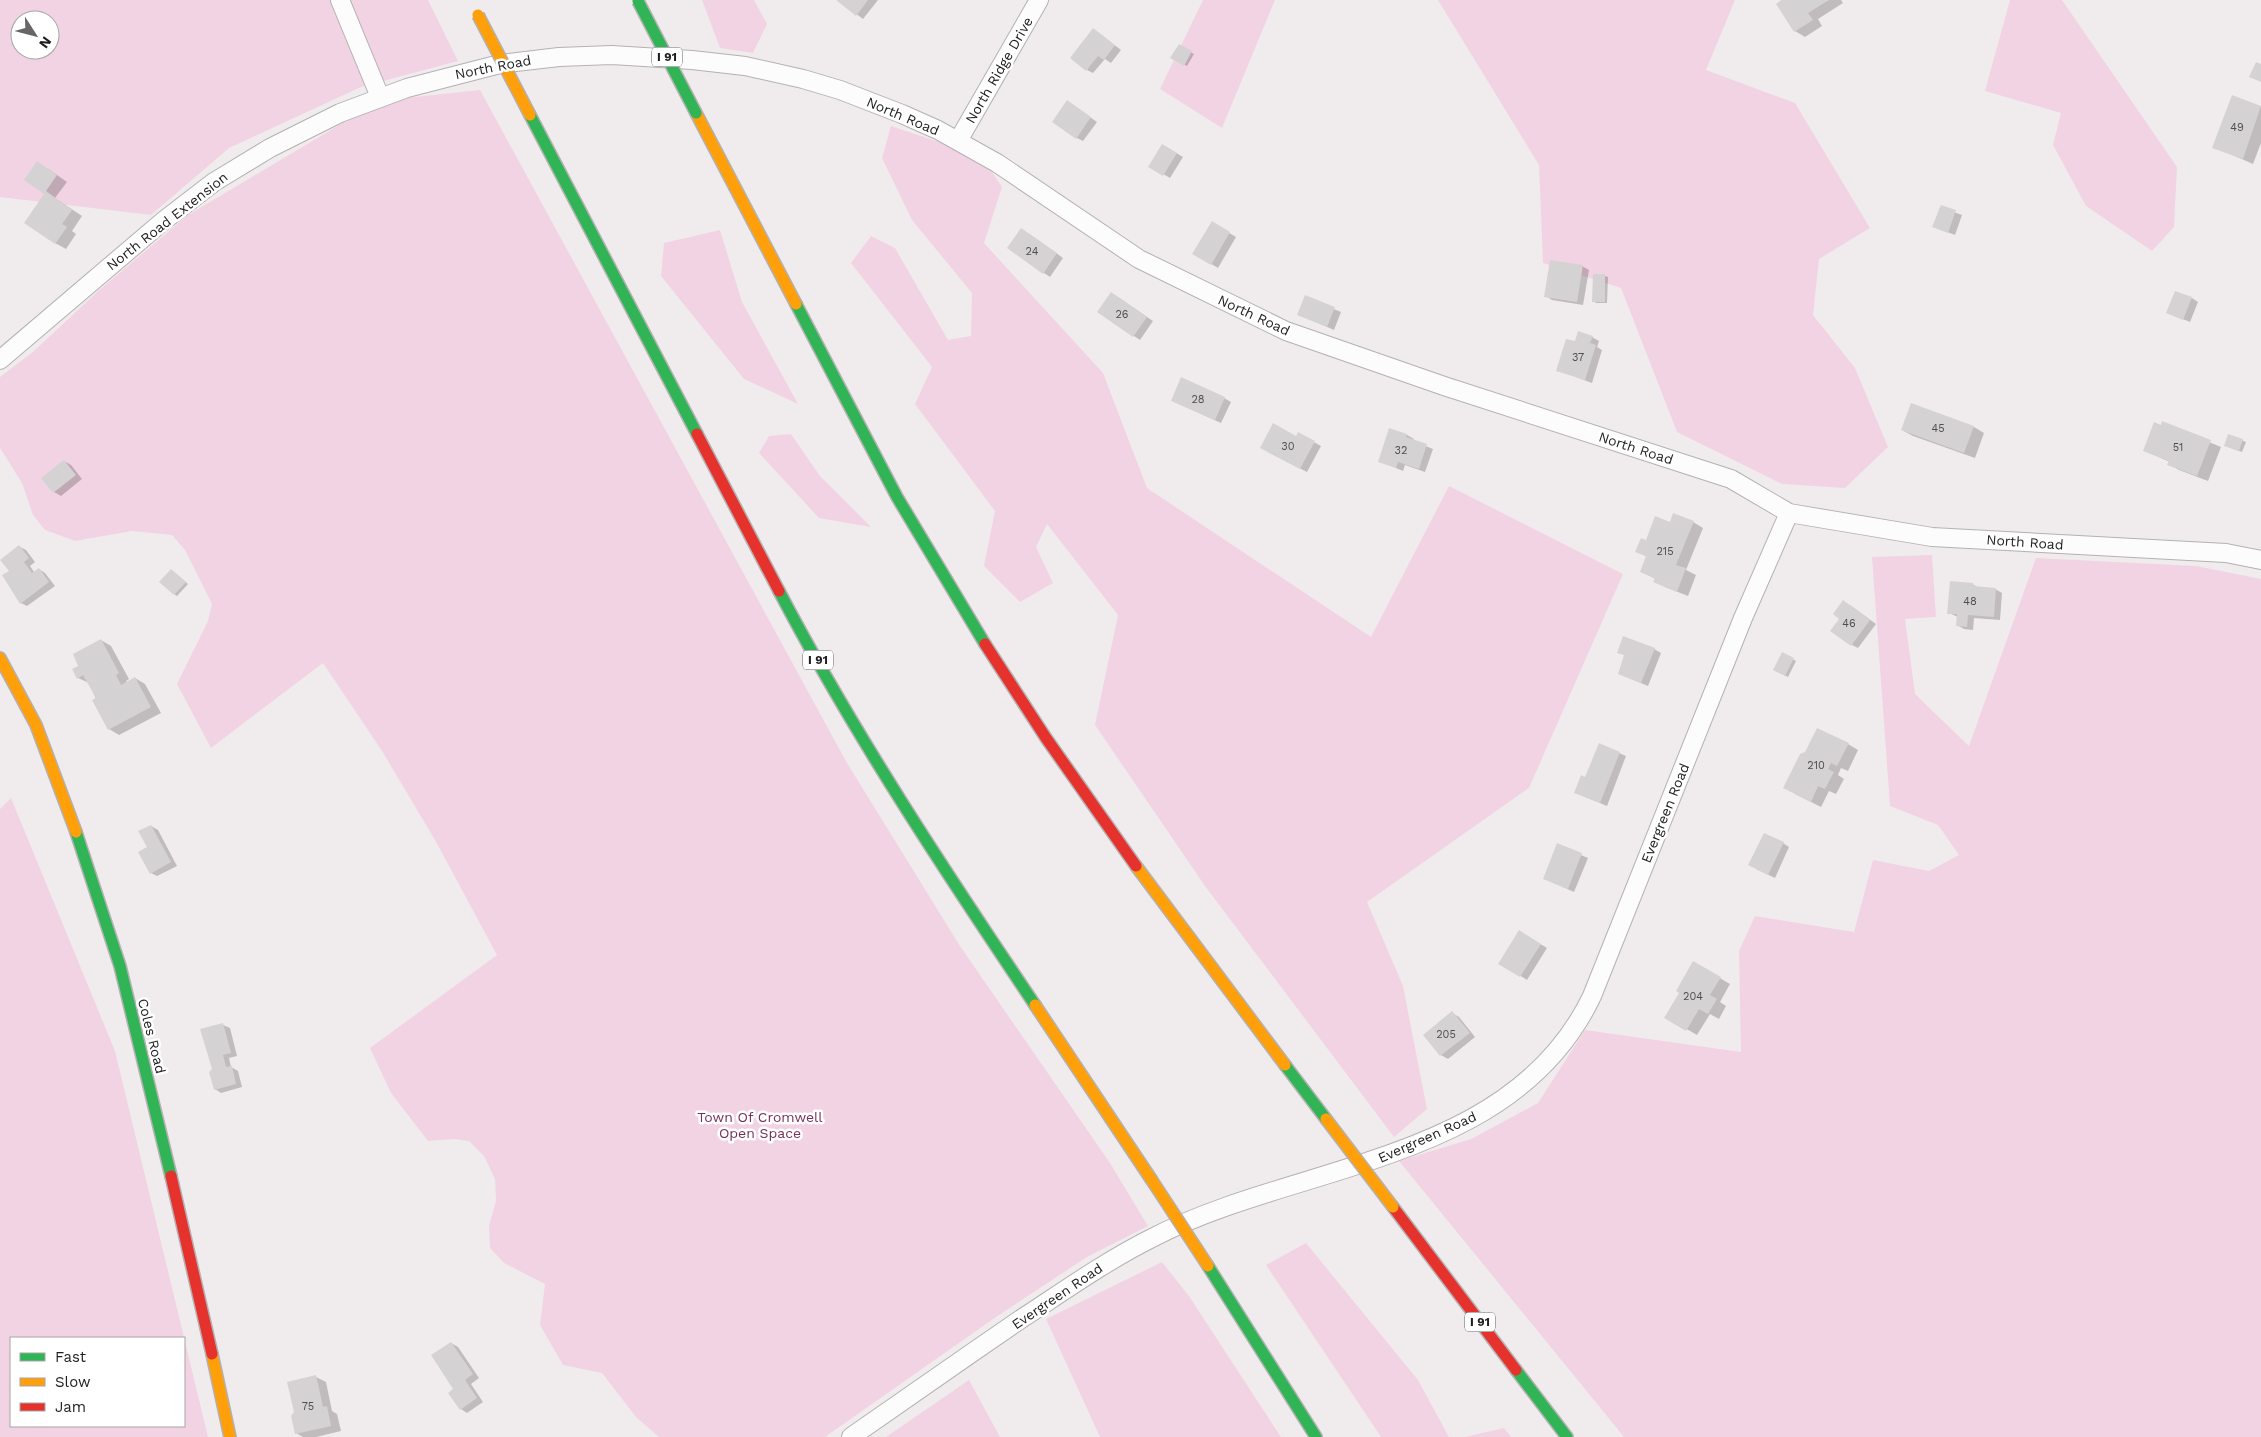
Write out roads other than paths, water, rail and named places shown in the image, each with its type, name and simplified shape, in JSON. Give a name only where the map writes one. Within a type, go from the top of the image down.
[{"type":"main road","name":"I 91","points":[[638,0],[902,505],[994,662],[1108,830],[1567,1437]]},
{"type":"main road","name":"I 91","points":[[476,11],[780,593],[846,709],[956,887],[1208,1266],[1316,1437]]},
{"type":"main road","name":"Coles Road","points":[[0,658],[36,725],[77,836],[120,966],[187,1240],[230,1437]]},
{"type":"street","points":[[340,0],[380,97]]},
{"type":"street","name":"North Ridge Drive","points":[[958,141],[1039,0]]},
{"type":"street","name":"North Road","points":[[380,97],[430,80],[483,67],[520,61],[612,55],[692,60],[745,66],[803,79],[873,102],[958,141],[1031,185],[1138,259],[1286,331],[1444,386],[1731,479],[1789,513],[1932,537],[2226,553],[2261,560]]},
{"type":"street","name":"North Road Extension","points":[[0,360],[162,222],[214,182],[292,136],[380,97]]},
{"type":"street","name":"Evergreen Road","points":[[850,1437],[1072,1285],[1146,1241],[1226,1205],[1364,1164],[1440,1134],[1494,1105],[1545,1065],[1569,1036],[1592,996],[1743,618],[1789,513]]},
{"type":"park label","name":"Town Of Cromwell Open Space","points":[[760,1126]]}]
